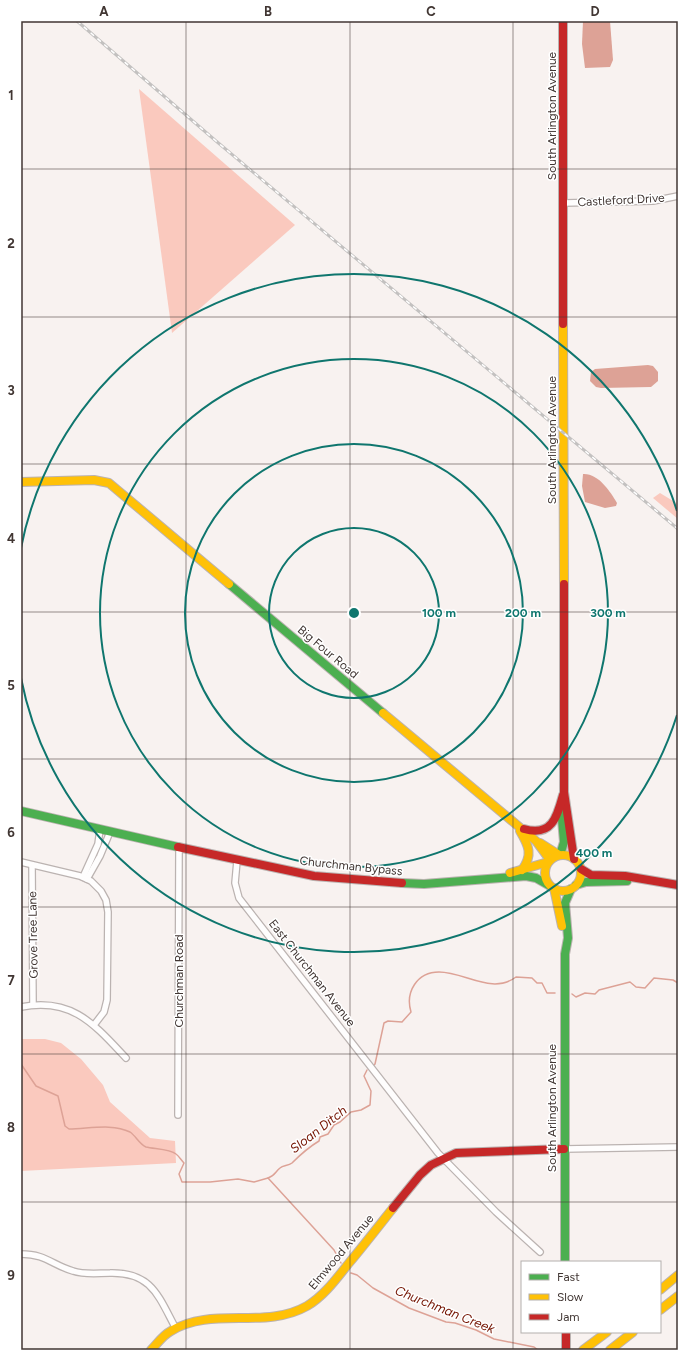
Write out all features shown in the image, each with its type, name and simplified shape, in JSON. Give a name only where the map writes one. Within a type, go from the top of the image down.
[{"type":"main road","name":"South Arlington Avenue","points":[[563,21],[564,792],[574,859]]},
{"type":"main road","name":"Big Four Road","points":[[21,482],[94,480],[106,482],[536,841],[560,855]]},
{"type":"main road","points":[[517,825],[534,832],[545,830],[556,818],[564,792]]},
{"type":"main road","points":[[560,855],[564,842],[561,803]]},
{"type":"main road","points":[[21,812],[236,861]]},
{"type":"main road","points":[[517,825],[528,844],[530,853],[529,861],[522,870]]},
{"type":"main road","name":"Big Four Road","points":[[536,841],[549,861]]},
{"type":"main road","points":[[647,880],[586,882],[562,891],[552,887],[545,877],[545,867],[549,861],[560,855],[568,855],[574,859],[580,869],[591,875],[625,876],[678,885]]},
{"type":"main road","name":"Churchman Bypass","points":[[236,861],[314,876],[365,881],[410,883],[463,882],[526,876],[536,878],[552,887]]},
{"type":"main road","name":"Churchman Bypass","points":[[463,882],[522,870],[549,861]]},
{"type":"main road","points":[[573,887],[580,878],[580,869]]},
{"type":"main road","name":"South Arlington Avenue","points":[[552,887],[560,910],[566,954]]},
{"type":"main road","name":"South Arlington Avenue","points":[[565,1261],[564,1149],[566,954],[568,938],[565,903],[573,887]]},
{"type":"main road","points":[[442,1158],[465,1152],[564,1149]]},
{"type":"main road","name":"Elmwood Avenue","points":[[151,1350],[165,1334],[175,1327],[192,1320],[205,1318],[286,1316],[310,1305],[328,1289],[420,1175],[430,1165],[442,1158]]},
{"type":"main road","points":[[661,1289],[678,1275]]},
{"type":"main road","points":[[661,1309],[678,1296]]},
{"type":"main road","points":[[583,1350],[605,1333]]},
{"type":"main road","points":[[610,1350],[632,1333]]},
{"type":"main road","points":[[566,1336],[566,1350]]},
{"type":"street","name":"Castleford Drive","points":[[564,203],[653,201],[678,196]]},
{"type":"street","points":[[85,878],[98,844],[100,830]]},
{"type":"street","points":[[85,878],[100,856],[110,832]]},
{"type":"street","name":"Churchman Road","points":[[178,1115],[179,848]]},
{"type":"street","name":"East Churchman Avenue","points":[[236,861],[234,883],[239,898],[365,1061],[442,1158],[491,1207],[540,1252]]},
{"type":"street","points":[[21,862],[85,878],[100,889],[106,900],[108,947],[107,1003],[102,1015],[94,1025]]},
{"type":"street","name":"Grove Tree Lane","points":[[32,865],[33,1005]]},
{"type":"street","points":[[21,1008],[33,1005],[47,1005],[69,1009],[94,1025],[126,1058]]},
{"type":"street","points":[[564,1149],[678,1146]]},
{"type":"street","points":[[21,1254],[38,1255],[64,1268],[76,1272],[121,1273],[140,1278],[157,1292],[175,1327]]},
{"type":"shaded area","points":[[583,21],[610,21],[613,60],[610,67],[585,68],[582,44]]},
{"type":"shaded area","points":[[139,89],[295,225],[172,333]]},
{"type":"shaded area","points":[[648,365],[653,366],[658,372],[658,381],[651,387],[601,388],[596,387],[590,381],[591,372],[595,369]]},
{"type":"shaded area","points":[[583,474],[594,476],[599,480],[611,493],[617,503],[616,506],[605,508],[585,502],[582,486]]},
{"type":"shaded area","points":[[660,493],[678,504],[678,519],[653,498]]},
{"type":"shaded area","points":[[21,1039],[45,1039],[61,1043],[81,1059],[103,1085],[110,1102],[150,1138],[175,1141],[176,1163],[21,1171]]},
{"type":"waterway","name":"Sloan Ditch","points":[[373,1066],[375,1064],[384,1023],[388,1021],[402,1022],[411,1012],[411,991],[414,984],[424,975],[439,972],[449,973],[478,981],[498,984],[507,982],[516,977],[532,978],[537,983],[542,983],[547,993],[555,993]]},
{"type":"waterway","name":"Sloan Ditch","points":[[572,994],[576,997],[585,993],[595,994],[599,990],[630,982],[636,987],[645,988],[654,978],[673,980],[678,983]]},
{"type":"waterway","name":"Churchman Creek","points":[[21,1064],[36,1086],[58,1096],[65,1126],[69,1129],[100,1127],[123,1129],[130,1132],[141,1144],[146,1147],[173,1152],[184,1163],[179,1174],[182,1182],[210,1182],[238,1179],[254,1182],[268,1178],[334,1250],[341,1263]]},
{"type":"waterway","name":"Sloan Ditch","points":[[268,1178],[274,1175],[281,1167],[292,1163],[319,1141],[320,1137],[328,1134],[334,1125],[340,1122],[351,1112],[361,1110],[370,1105],[371,1091],[364,1076],[367,1070]]},
{"type":"waterway","name":"Churchman Creek","points":[[351,1273],[357,1275],[373,1288],[409,1308],[446,1322],[455,1323],[476,1330],[494,1339],[534,1347],[538,1350]]},
{"type":"railway","points":[[77,21],[216,141],[678,529]]},
{"type":"traffic: fast","points":[[229,584],[383,713]]},
{"type":"traffic: fast","points":[[560,855],[564,842],[561,808]]},
{"type":"traffic: fast","points":[[21,811],[178,847]]},
{"type":"traffic: fast","points":[[402,883],[424,884],[526,876],[536,878],[550,886]]},
{"type":"traffic: fast","points":[[576,885],[586,882],[627,881]]},
{"type":"traffic: fast","points":[[565,1261],[565,954],[568,938],[565,903],[571,889]]},
{"type":"traffic: slow","points":[[563,324],[564,584]]},
{"type":"traffic: slow","points":[[21,482],[94,480],[109,483],[229,584]]},
{"type":"traffic: slow","points":[[383,713],[536,841],[550,860]]},
{"type":"traffic: slow","points":[[520,831],[526,841],[529,855],[528,860],[522,870]]},
{"type":"traffic: slow","points":[[540,843],[559,855]]},
{"type":"traffic: slow","points":[[567,855],[576,860],[580,866],[581,873],[580,880],[576,886],[567,891],[559,891],[550,886],[546,880],[545,869],[550,860],[556,856],[567,855]]},
{"type":"traffic: slow","points":[[510,873],[548,862]]},
{"type":"traffic: slow","points":[[554,888],[562,926]]},
{"type":"traffic: slow","points":[[151,1350],[168,1333],[187,1324],[221,1318],[274,1317],[291,1313],[307,1306],[330,1286],[393,1208]]},
{"type":"traffic: slow","points":[[661,1289],[678,1275]]},
{"type":"traffic: slow","points":[[661,1309],[678,1296]]},
{"type":"traffic: slow","points":[[583,1350],[606,1333]]},
{"type":"traffic: slow","points":[[610,1350],[632,1333]]},
{"type":"traffic: jam","points":[[563,21],[563,324]]},
{"type":"traffic: jam","points":[[564,584],[564,792],[574,859]]},
{"type":"traffic: jam","points":[[524,829],[533,831],[547,828],[555,818],[563,795]]},
{"type":"traffic: jam","points":[[178,847],[314,876],[402,883]]},
{"type":"traffic: jam","points":[[581,869],[591,875],[625,876],[678,885]]},
{"type":"traffic: jam","points":[[393,1208],[420,1175],[431,1165],[456,1153],[564,1149]]},
{"type":"traffic: jam","points":[[566,1333],[566,1350]]}]
